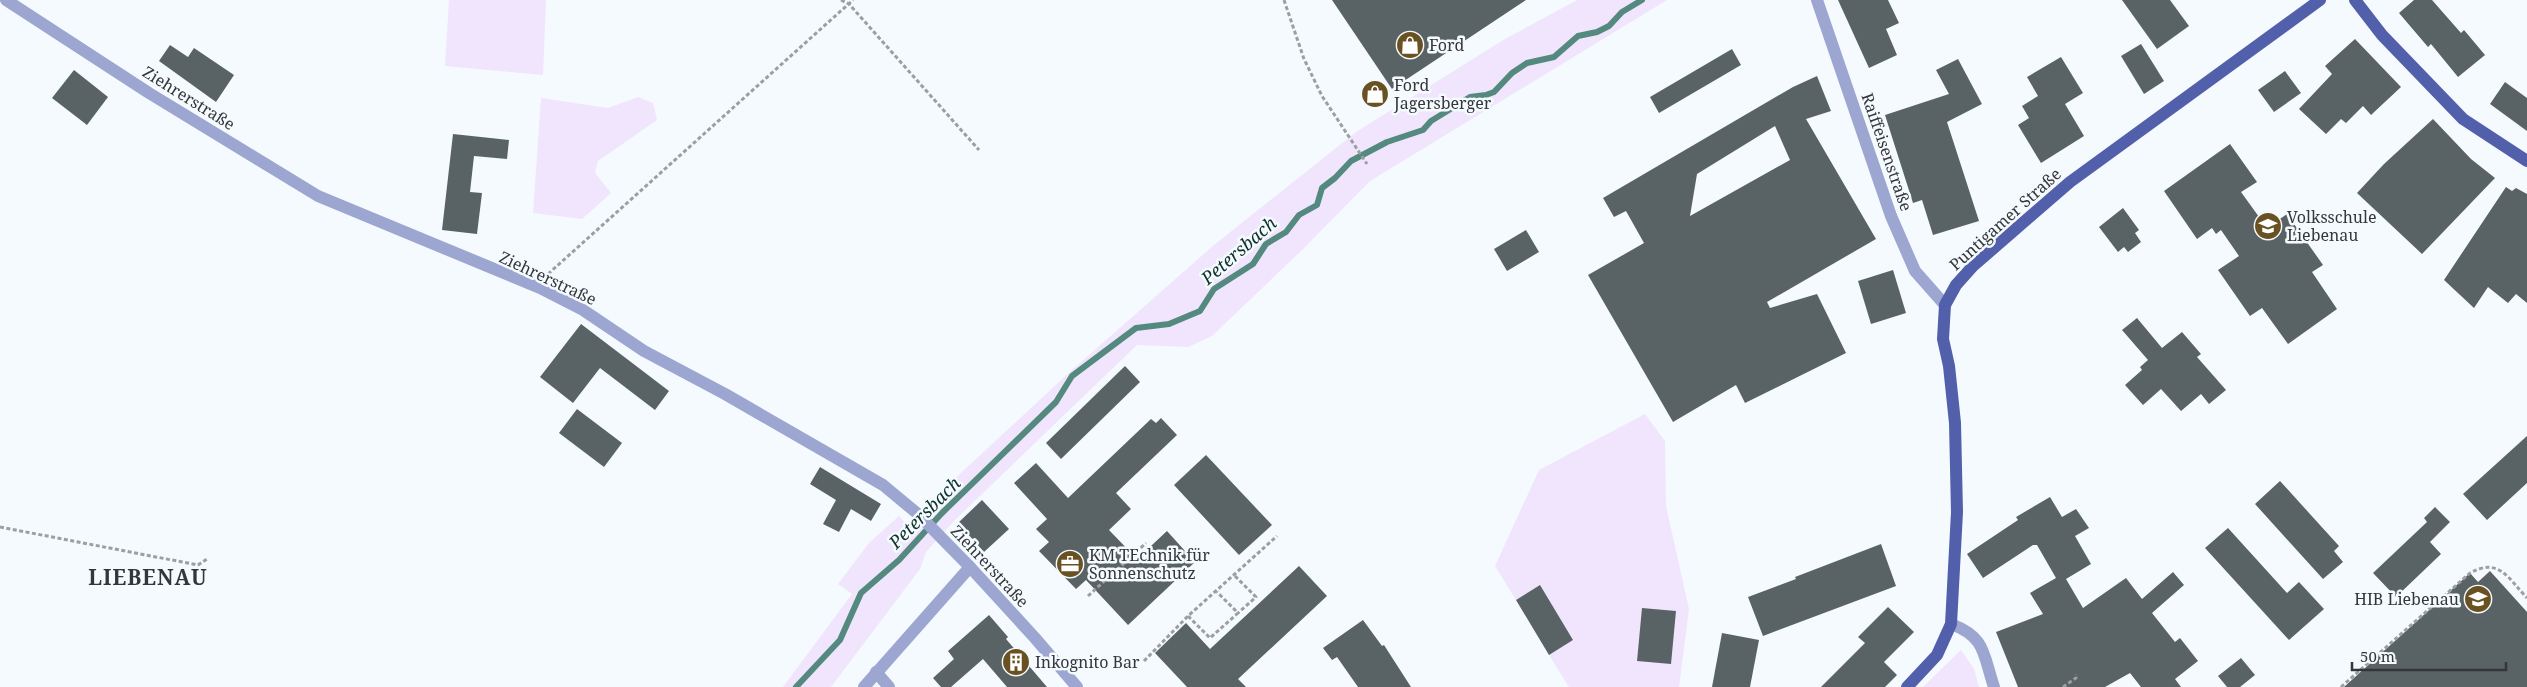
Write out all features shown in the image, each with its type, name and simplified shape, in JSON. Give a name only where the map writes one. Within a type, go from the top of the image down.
[{"type":"main road","name":"Puntigamer Straße","points":[[1907,687],[1937,655],[1951,624],[1957,512],[1955,424],[1949,366],[1943,339],[1945,305],[1956,285],[1973,266],[2070,182],[2320,0]]},
{"type":"main road","points":[[2355,0],[2382,36],[2463,119],[2527,162]]},
{"type":"street","name":"Ziehrerstraße","points":[[6,0],[149,93],[318,196],[540,288],[583,310],[644,351],[725,394],[883,485],[918,514],[970,567],[1077,687]]},
{"type":"street","name":"Raiffeisenstraße","points":[[1817,0],[1895,225],[1915,271],[1945,305]]},
{"type":"street","points":[[864,687],[970,567]]},
{"type":"street","points":[[1951,624],[1964,629],[1978,639],[1994,687]]},
{"type":"street","points":[[876,672],[889,687]]},
{"type":"path","points":[[841,0],[848,4],[979,150]]},
{"type":"path","points":[[540,288],[547,275],[853,0]]},
{"type":"path","points":[[1284,0],[1304,59],[1322,96],[1367,164]]},
{"type":"path","points":[[0,527],[198,565],[207,560]]},
{"type":"path","points":[[1144,661],[1188,616],[1235,576],[1277,536]]},
{"type":"path","points":[[1088,596],[1146,543]]},
{"type":"path","points":[[2342,687],[2470,573],[2482,566],[2493,566],[2504,573],[2527,598]]},
{"type":"path","points":[[1188,616],[1210,638],[1256,596],[1235,576]]},
{"type":"path","points":[[1217,592],[1238,613]]},
{"type":"path","points":[[2063,687],[2076,678],[2076,674]]},
{"type":"shaded area","points":[[449,0],[546,0],[543,75],[445,66]]},
{"type":"shaded area","points":[[1577,0],[1667,0],[1370,181],[1302,250],[1212,336],[1188,347],[1137,345],[956,519],[926,552],[920,569],[831,687],[783,687],[852,594],[838,584],[869,543],[899,516],[906,524],[1072,370],[1214,245],[1356,132],[1505,39]]},
{"type":"shaded area","points":[[638,97],[653,103],[657,120],[598,161],[595,173],[611,193],[582,219],[533,213],[541,98],[608,108]]},
{"type":"shaded area","points":[[1645,414],[1665,441],[1666,506],[1689,609],[1679,687],[1569,687],[1549,655],[1573,640],[1539,586],[1516,600],[1495,566],[1539,470]]},
{"type":"shaded area","points":[[1961,650],[1974,669],[1979,687],[1923,687]]},
{"type":"building","name":"Ford","points":[[1332,0],[1526,0],[1392,89]]},
{"type":"building","points":[[1838,0],[1888,0],[1899,23],[1886,29],[1897,55],[1869,68]]},
{"type":"building","points":[[2122,0],[2170,0],[2189,26],[2157,49]]},
{"type":"building","points":[[2414,0],[2432,0],[2461,33],[2464,30],[2485,55],[2458,77],[2431,44],[2428,47],[2399,13]]},
{"type":"building","points":[[2355,39],[2401,87],[2371,115],[2363,106],[2346,123],[2341,119],[2326,134],[2299,109],[2332,74],[2325,66]]},
{"type":"building","points":[[2141,44],[2164,81],[2144,94],[2121,56]]},
{"type":"building","points":[[170,45],[188,57],[194,48],[234,75],[216,102],[159,61]]},
{"type":"building","points":[[1732,49],[1741,65],[1659,113],[1650,97]]},
{"type":"building","points":[[2061,57],[2083,93],[2065,104],[2084,136],[2041,163],[2018,125],[2029,118],[2022,106],[2038,96],[2027,77]]},
{"type":"building","points":[[1958,59],[1982,104],[1947,122],[1979,221],[1933,235],[1922,200],[1913,203],[1885,115],[1949,94],[1936,70]]},
{"type":"building","points":[[74,70],[108,97],[87,125],[52,98]]},
{"type":"building","points":[[2285,71],[2301,93],[2274,112],[2258,90]]},
{"type":"building","points":[[1817,76],[1831,111],[1806,119],[1876,239],[1767,302],[1770,308],[1817,294],[1846,353],[1745,403],[1736,385],[1673,422],[1588,275],[1644,243],[1626,211],[1614,217],[1603,198],[1793,87]],"holes":[[[1775,126],[1790,160],[1690,216],[1697,174]]]},
{"type":"building","points":[[2505,82],[2527,98],[2527,131],[2490,104]]},
{"type":"building","points":[[2433,119],[2471,159],[2495,178],[2422,254],[2357,193],[2384,164]]},
{"type":"building","points":[[453,134],[509,140],[507,159],[474,156],[470,192],[482,193],[477,234],[442,230]]},
{"type":"building","points":[[2230,144],[2257,182],[2241,192],[2267,228],[2287,214],[2323,265],[2312,272],[2337,309],[2288,344],[2262,308],[2250,316],[2218,270],[2239,256],[2221,230],[2216,234],[2212,228],[2197,239],[2164,191]]},
{"type":"building","points":[[2506,187],[2512,191],[2516,188],[2527,194],[2527,303],[2516,294],[2508,303],[2488,287],[2474,308],[2444,280]]},
{"type":"building","points":[[2123,208],[2139,230],[2135,233],[2141,242],[2128,252],[2124,247],[2118,252],[2099,227]]},
{"type":"building","points":[[1526,230],[1539,252],[1507,271],[1494,249]]},
{"type":"building","points":[[1893,270],[1906,313],[1871,324],[1858,281]]},
{"type":"building","points":[[2137,318],[2162,348],[2182,332],[2201,354],[2197,357],[2226,390],[2209,404],[2201,394],[2181,411],[2161,389],[2143,405],[2125,385],[2142,370],[2140,367],[2148,360],[2122,330]]},
{"type":"building","points":[[581,324],[669,391],[655,410],[600,368],[573,403],[540,377]]},
{"type":"building","points":[[1125,366],[1140,382],[1061,459],[1046,443]]},
{"type":"building","points":[[577,409],[622,443],[604,467],[559,433]]},
{"type":"building","points":[[1161,418],[1177,435],[1116,493],[1131,509],[1109,530],[1137,559],[1167,531],[1195,562],[1128,625],[1086,580],[1076,589],[1039,551],[1049,542],[1036,529],[1047,519],[1014,483],[1036,463],[1068,498],[1151,419],[1156,423]]},
{"type":"building","points":[[2527,436],[2527,483],[2487,520],[2463,494]]},
{"type":"building","points":[[1206,455],[1272,525],[1239,555],[1174,485]]},
{"type":"building","points":[[820,467],[881,504],[871,521],[851,509],[839,532],[823,524],[836,500],[810,484]]},
{"type":"building","points":[[2280,481],[2339,546],[2334,551],[2343,562],[2323,579],[2255,504]]},
{"type":"building","points":[[2050,497],[2062,517],[2076,509],[2089,528],[2075,536],[2091,564],[2066,579],[2083,608],[2126,578],[2142,599],[2173,572],[2184,585],[2152,613],[2175,642],[2180,638],[2198,661],[2175,679],[2181,687],[2141,687],[2130,673],[2105,687],[2018,687],[1996,632],[2043,614],[2030,593],[2056,578],[2037,545],[2033,545],[1983,578],[1967,554],[2018,520],[2016,517]]},
{"type":"building","points":[[982,500],[1009,529],[984,552],[958,523]]},
{"type":"building","points":[[2435,507],[2450,522],[2430,542],[2441,554],[2396,597],[2373,573],[2427,522],[2424,518]]},
{"type":"building","points":[[2228,528],[2287,593],[2299,582],[2324,609],[2289,640],[2205,548]]},
{"type":"building","points":[[1881,544],[1896,586],[1763,636],[1748,597]]},
{"type":"building","points":[[1299,566],[1327,596],[1238,679],[1246,687],[1187,687],[1155,653],[1186,623],[1210,649]]},
{"type":"building","name":"HIB Liebenau","points":[[2490,571],[2527,612],[2527,687],[2344,687],[2470,573],[2478,582]]},
{"type":"building","points":[[1540,585],[1573,640],[1549,655],[1516,600]]},
{"type":"building","points":[[1888,607],[1914,632],[1884,662],[1897,675],[1885,687],[1821,687],[1865,643],[1858,637]]},
{"type":"building","points":[[1642,608],[1676,611],[1671,664],[1637,661]]},
{"type":"building","points":[[989,615],[1008,637],[1006,639],[1047,687],[1007,687],[983,659],[951,687],[941,687],[933,678],[954,659],[948,651]]},
{"type":"building","points":[[1363,620],[1382,646],[1384,645],[1411,687],[1358,687],[1337,657],[1332,660],[1323,648]]},
{"type":"building","points":[[1722,633],[1759,640],[1750,687],[1712,687]]},
{"type":"building","points":[[2241,658],[2255,675],[2240,687],[2227,687],[2218,676]]},
{"type":"waterway","name":"Petersbach","points":[[796,687],[840,640],[861,593],[899,560],[942,513],[1056,402],[1072,376],[1136,328],[1169,324],[1200,311],[1214,289],[1253,264],[1266,244],[1286,232],[1299,215],[1317,205],[1322,188],[1335,178],[1351,161],[1387,142],[1423,130],[1431,121],[1470,97],[1494,92],[1512,73],[1527,63],[1554,57],[1578,36],[1597,32],[1609,26],[1622,12],[1642,0]]},
{"type":"place","name":"Ford","points":[[1410,45]]},
{"type":"place","name":"Ford Jagersberger","points":[[1375,94]]},
{"type":"place","name":"Volksschule Liebenau","points":[[2268,226]]},
{"type":"place","name":"KM TEchnik für Sonnenschutz","points":[[1070,564]]},
{"type":"place","name":"HIB Liebenau","points":[[2478,599]]},
{"type":"place","name":"Inkognito Bar","points":[[1016,662]]},
{"type":"district","name":"LIEBENAU","points":[[148,578]]}]
